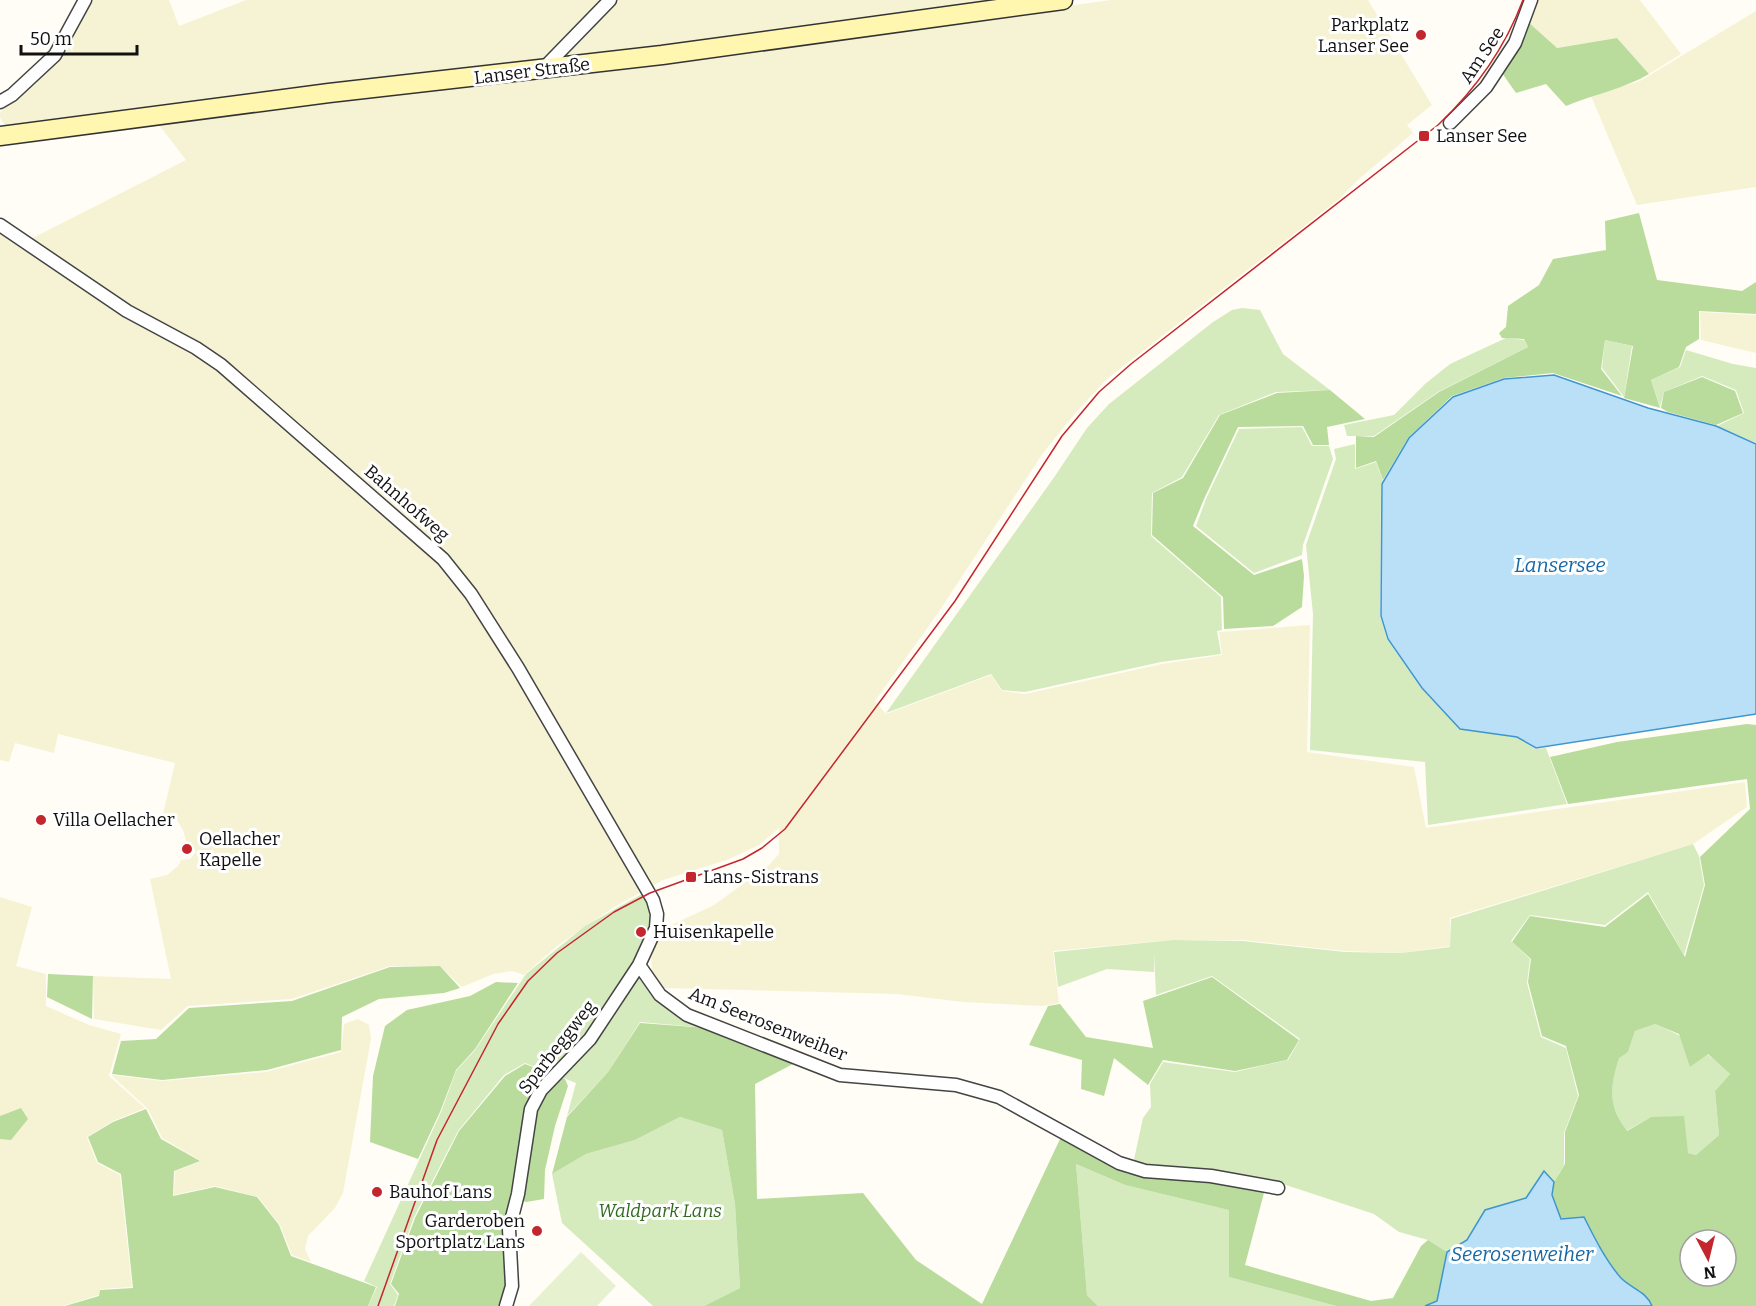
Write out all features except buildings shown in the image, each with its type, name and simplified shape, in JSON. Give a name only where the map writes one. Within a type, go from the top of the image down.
[{"type":"main road","name":"Lanser Straße","points":[[0,136],[329,93],[542,70],[1063,0]]},
{"type":"street","points":[[0,102],[12,95],[55,55],[85,0]]},
{"type":"street","points":[[542,70],[610,0]]},
{"type":"street","name":"Am See","points":[[1450,123],[1486,87],[1515,43],[1531,0]]},
{"type":"street","name":"Bahnhofweg","points":[[0,225],[127,311],[196,348],[221,365],[443,559],[471,594],[518,668],[644,883],[655,905],[656,928]]},
{"type":"street","name":"Sparbeggweg","points":[[506,1306],[512,1286],[509,1228],[518,1194],[531,1109],[541,1090],[590,1039],[639,965],[656,928]]},
{"type":"street","name":"Am Seerosenweiher","points":[[639,965],[660,995],[687,1015],[840,1075],[956,1085],[999,1097],[1128,1166],[1145,1171],[1211,1176],[1278,1188]]},
{"type":"shaded area","points":[[92,0],[169,0],[179,26],[246,0],[1018,0],[872,21],[6,127],[0,118],[5,105],[58,60]]},
{"type":"shaded area","points":[[1111,0],[1368,0],[1432,105],[1407,125],[1413,133],[1338,200],[1108,378],[1077,411],[1043,453],[938,613],[875,701],[886,714],[991,675],[1002,691],[1025,694],[1162,664],[1222,655],[1219,632],[1310,625],[1307,752],[1414,767],[1426,828],[1745,782],[1747,807],[1693,844],[1450,918],[1450,946],[1401,953],[1345,951],[1243,940],[1173,940],[1053,951],[1059,1003],[1042,1006],[963,1002],[897,994],[664,988],[652,975],[651,949],[667,927],[714,905],[769,865],[779,854],[779,828],[759,845],[727,860],[663,880],[614,907],[557,946],[524,975],[512,971],[493,974],[462,987],[440,966],[390,966],[292,999],[188,1006],[161,1030],[94,1019],[93,976],[171,979],[150,879],[167,875],[178,866],[181,860],[190,859],[196,852],[191,842],[186,841],[178,822],[173,817],[163,814],[175,763],[58,734],[54,753],[15,743],[9,762],[0,760],[0,232],[21,244],[186,160],[159,125],[763,48]]},
{"type":"shaded area","points":[[1535,0],[1640,0],[1681,54],[1649,74],[1617,38],[1556,48],[1527,21]]},
{"type":"shaded area","points":[[1756,11],[1756,187],[1637,205],[1591,96],[1640,81]]},
{"type":"shaded area","points":[[1700,312],[1756,315],[1756,353],[1701,340]]},
{"type":"shaded area","points":[[0,897],[32,907],[16,966],[46,974],[46,1006],[89,1025],[121,1034],[109,1076],[145,1108],[113,1121],[87,1137],[97,1163],[120,1175],[132,1287],[100,1289],[99,1295],[63,1306],[0,1306]]},
{"type":"shaded area","points":[[358,1019],[369,1025],[371,1039],[343,1193],[335,1208],[308,1236],[305,1249],[311,1262],[292,1255],[280,1225],[258,1197],[215,1186],[174,1195],[175,1171],[201,1161],[162,1138],[148,1109],[111,1075],[162,1081],[266,1072],[341,1052],[344,1024]]},
{"type":"green space","points":[[1527,21],[1557,48],[1617,38],[1649,74],[1566,106],[1546,84],[1516,93],[1502,73]]},
{"type":"green space","points":[[1639,213],[1657,280],[1742,291],[1756,282],[1756,314],[1699,311],[1699,339],[1686,347],[1679,367],[1651,380],[1660,408],[1624,398],[1633,346],[1605,340],[1601,369],[1622,396],[1553,373],[1504,378],[1452,396],[1408,438],[1383,480],[1376,461],[1356,468],[1356,436],[1374,437],[1439,392],[1528,347],[1524,339],[1502,338],[1499,333],[1506,327],[1508,306],[1539,285],[1553,259],[1606,250],[1605,221]]},
{"type":"green space","points":[[1242,308],[1260,310],[1283,354],[1330,390],[1276,392],[1219,415],[1182,477],[1152,493],[1151,536],[1221,597],[1222,630],[1217,631],[1221,654],[1161,662],[1025,692],[1002,690],[991,674],[886,713],[1087,428],[1109,404],[1213,322],[1232,310]]},
{"type":"green space","points":[[1506,338],[1524,340],[1528,347],[1438,392],[1374,436],[1347,436],[1344,425],[1394,415],[1425,384],[1450,364]]},
{"type":"green space","points":[[1605,340],[1632,346],[1624,397],[1602,368]]},
{"type":"green space","points":[[1686,350],[1733,364],[1756,368],[1756,443],[1717,426],[1744,413],[1736,390],[1702,376],[1664,392],[1660,407],[1651,380],[1680,367]]},
{"type":"green space","points":[[1702,377],[1735,391],[1743,413],[1716,425],[1661,408],[1664,392]]},
{"type":"green space","points":[[1330,390],[1365,419],[1327,427],[1329,445],[1313,445],[1303,426],[1238,427],[1204,499],[1193,526],[1254,575],[1302,559],[1304,576],[1302,607],[1273,626],[1224,629],[1223,597],[1152,535],[1153,493],[1183,478],[1220,415],[1277,393]]},
{"type":"green space","points":[[1302,427],[1312,446],[1329,446],[1333,459],[1303,545],[1302,555],[1254,573],[1196,526],[1206,499],[1239,429]]},
{"type":"green space","points":[[1355,444],[1355,469],[1376,462],[1383,481],[1381,484],[1380,616],[1387,639],[1421,688],[1459,729],[1517,737],[1535,749],[1546,748],[1567,804],[1428,825],[1425,762],[1310,750],[1313,614],[1306,545],[1336,459],[1334,449]]},
{"type":"green space","points":[[1747,724],[1756,725],[1756,1306],[1652,1306],[1646,1297],[1621,1278],[1601,1249],[1584,1217],[1561,1219],[1552,1195],[1554,1182],[1565,1164],[1565,1132],[1579,1095],[1566,1046],[1542,1036],[1528,982],[1531,959],[1512,942],[1530,916],[1605,927],[1648,894],[1685,957],[1705,885],[1700,857],[1750,809],[1747,779],[1568,804],[1550,757],[1617,742]],"holes":[[[1655,1024],[1679,1034],[1690,1067],[1708,1054],[1730,1074],[1715,1091],[1719,1135],[1696,1155],[1688,1153],[1684,1116],[1651,1117],[1627,1131],[1613,1104],[1612,1087],[1619,1058],[1628,1052],[1635,1031]]]},
{"type":"green space","points":[[1693,844],[1699,856],[1704,885],[1684,955],[1648,892],[1605,925],[1530,915],[1511,941],[1530,959],[1527,983],[1541,1037],[1566,1048],[1578,1096],[1564,1133],[1564,1165],[1554,1182],[1544,1172],[1526,1198],[1485,1210],[1467,1240],[1447,1252],[1428,1240],[1399,1232],[1374,1214],[1286,1185],[1133,1164],[1143,1118],[1151,1107],[1150,1084],[1163,1062],[1235,1072],[1288,1060],[1300,1039],[1212,976],[1156,995],[1154,953],[1154,972],[1107,969],[1058,987],[1054,952],[1173,940],[1243,941],[1345,952],[1401,953],[1450,947],[1451,919]]},
{"type":"green space","points":[[642,894],[650,915],[649,932],[631,968],[651,995],[664,1007],[708,1028],[640,1022],[608,1072],[567,1116],[576,1083],[525,1063],[504,1075],[458,1131],[414,1217],[390,1284],[398,1295],[394,1306],[368,1306],[377,1287],[364,1281],[441,1112],[456,1071],[475,1050],[526,974],[585,926]]},
{"type":"green space","points":[[440,966],[460,988],[444,993],[379,999],[342,1017],[341,1050],[267,1070],[162,1080],[112,1074],[121,1041],[156,1039],[189,1008],[292,1001],[390,967]]},
{"type":"green space","points":[[48,974],[93,976],[92,1019],[47,997]]},
{"type":"green space","points":[[1212,977],[1299,1040],[1287,1060],[1235,1071],[1163,1060],[1148,1085],[1114,1058],[1104,1096],[1081,1089],[1082,1060],[1029,1045],[1048,1006],[1060,1004],[1086,1037],[1153,1048],[1143,1001]]},
{"type":"green space","points":[[496,982],[518,983],[475,1049],[456,1070],[418,1159],[370,1142],[373,1076],[385,1026],[407,1010],[470,996]]},
{"type":"green space","points":[[640,1023],[708,1028],[750,1043],[793,1064],[755,1084],[757,1199],[863,1193],[916,1260],[982,1304],[1061,1137],[1128,1174],[1204,1178],[1265,1189],[1245,1265],[1371,1301],[1393,1298],[1421,1246],[1428,1240],[1447,1252],[1437,1302],[1425,1306],[1336,1306],[1229,1277],[1229,1210],[1125,1185],[1076,1164],[1087,1295],[1098,1306],[704,1306],[740,1288],[735,1204],[722,1130],[680,1117],[635,1140],[586,1154],[552,1174],[567,1117],[608,1072]]},
{"type":"green space","points":[[1655,1024],[1695,1045],[1730,1074],[1715,1091],[1719,1135],[1696,1155],[1688,1153],[1651,1117],[1626,1131],[1615,1111],[1612,1088],[1619,1057],[1628,1052],[1635,1031]]},
{"type":"green space","points":[[525,1064],[565,1079],[568,1086],[555,1126],[545,1170],[544,1199],[526,1202],[510,1195],[503,1244],[509,1283],[501,1306],[395,1306],[399,1294],[391,1284],[415,1218],[459,1131],[505,1076]]},
{"type":"green space","points":[[21,1108],[28,1119],[11,1140],[0,1139],[0,1116]]},
{"type":"green space","points":[[146,1109],[161,1139],[200,1161],[174,1171],[173,1196],[215,1187],[257,1197],[279,1225],[291,1256],[376,1287],[368,1306],[65,1306],[99,1296],[100,1290],[133,1288],[121,1174],[98,1162],[88,1137],[113,1122]]},
{"type":"green space","name":"Waldpark Lans","points":[[680,1117],[722,1130],[735,1204],[740,1288],[704,1306],[653,1306],[562,1223],[552,1174],[586,1154],[635,1140]]},
{"type":"green space","points":[[1076,1164],[1125,1185],[1230,1210],[1229,1277],[1336,1306],[1098,1306],[1087,1295]]},
{"type":"green space","points":[[581,1252],[616,1286],[597,1306],[529,1306]]},
{"type":"water","name":"Lansersee","points":[[1554,375],[1648,408],[1716,426],[1756,444],[1756,714],[1536,748],[1517,737],[1460,729],[1422,688],[1388,639],[1381,616],[1382,484],[1409,438],[1453,397],[1504,379]]},
{"type":"water","name":"Seerosenweiher","points":[[1544,1171],[1554,1182],[1552,1195],[1561,1219],[1584,1217],[1601,1249],[1621,1278],[1646,1297],[1652,1306],[1425,1306],[1437,1301],[1447,1252],[1467,1240],[1485,1210],[1526,1198]]},
{"type":"tram line","points":[[378,1306],[437,1140],[498,1024],[528,981],[557,953],[614,912],[650,893],[743,859],[762,848],[785,829],[955,601],[1062,436],[1099,392],[1131,364],[1438,125],[1452,112],[1488,67],[1516,18],[1523,0]]},
{"type":"place","name":"Parkplatz Lanser See","points":[[1421,35]]},
{"type":"place","name":"Lanser See","points":[[1424,136]]},
{"type":"place","name":"Villa Oellacher","points":[[41,820]]},
{"type":"place","name":"Oellacher Kapelle","points":[[187,849]]},
{"type":"place","name":"Lans-Sistrans","points":[[691,877]]},
{"type":"place","name":"Huisenkapelle","points":[[641,932]]},
{"type":"place","name":"Bauhof Lans","points":[[377,1192]]},
{"type":"place","name":"Garderoben Sportplatz Lans","points":[[537,1231]]}]
